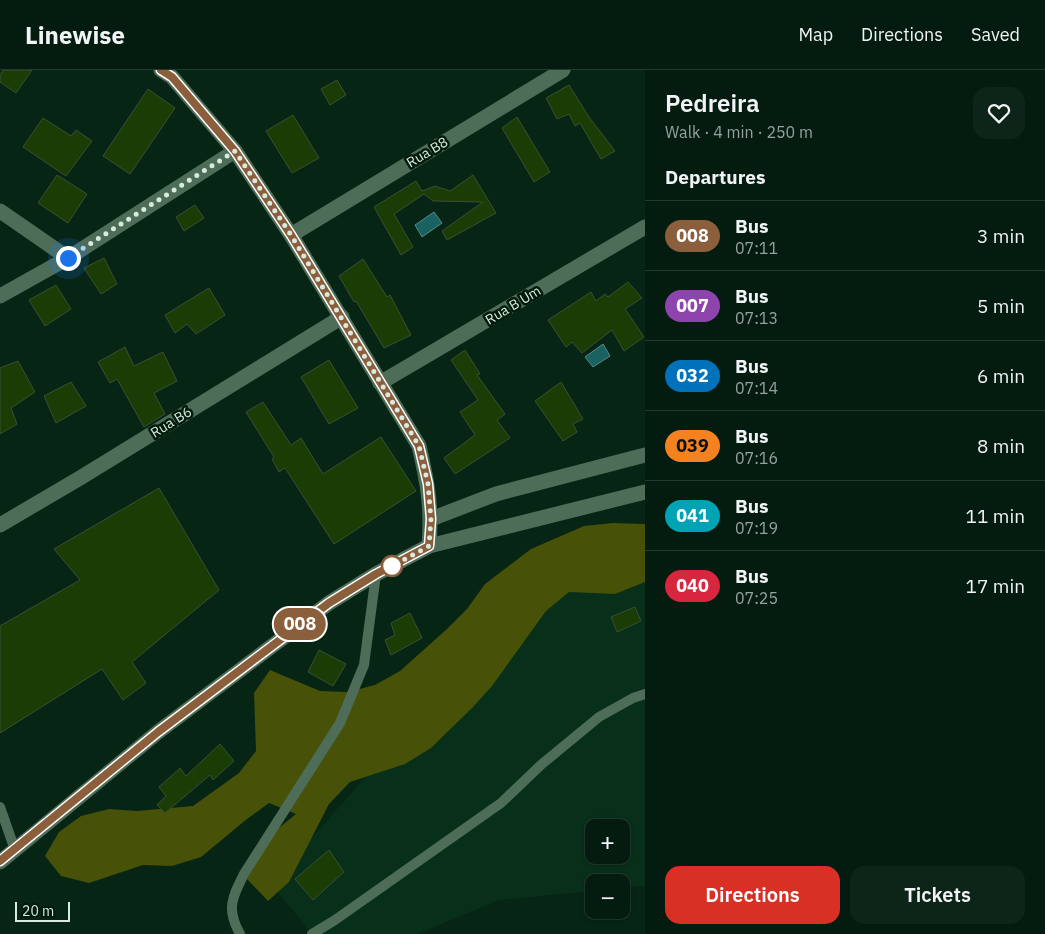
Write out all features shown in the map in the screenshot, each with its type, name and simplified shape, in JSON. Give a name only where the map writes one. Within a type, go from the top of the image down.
[{"type":"street","name":"Rua B8","points":[[291,235],[563,70]]},
{"type":"street","points":[[172,72],[235,151],[291,235],[419,446],[428,484],[431,519],[429,546]]},
{"type":"street","points":[[0,296],[68,258],[235,151]]},
{"type":"street","points":[[0,211],[68,258]]},
{"type":"street","name":"Rua B Um","points":[[380,383],[645,227]]},
{"type":"street","name":"Rua B6","points":[[0,525],[342,317]]},
{"type":"street","points":[[431,519],[496,494],[645,456]]},
{"type":"street","points":[[0,862],[158,732],[329,603],[376,574],[429,546],[645,492]]},
{"type":"lane","points":[[240,934],[232,921],[231,907],[236,890],[244,874],[340,723],[364,666],[376,574]]},
{"type":"lane","points":[[312,934],[335,920],[501,803],[542,764],[599,717],[633,698],[645,694]]},
{"type":"lane","points":[[0,806],[15,850]]},
{"type":"shaded area","points":[[645,532],[645,886],[630,887],[630,874],[585,874],[585,892],[499,900],[418,934],[312,934],[271,884],[567,548]]},
{"type":"green space","points":[[613,523],[645,524],[645,582],[615,594],[569,592],[546,611],[492,686],[431,748],[405,764],[350,782],[329,804],[289,882],[268,901],[247,879],[275,831],[296,814],[269,803],[201,857],[172,866],[143,865],[89,883],[61,876],[45,856],[59,832],[81,816],[109,809],[137,811],[193,806],[239,773],[256,751],[254,693],[270,670],[320,691],[348,692],[375,685],[400,671],[467,609],[485,584],[531,549],[584,526]]},
{"type":"water","points":[[434,212],[442,223],[422,237],[415,225]]},
{"type":"water","points":[[603,344],[610,356],[593,367],[585,357]]},
{"type":"building","points":[[3,70],[32,70],[16,93],[0,82],[0,75]]},
{"type":"building","points":[[337,80],[346,95],[330,105],[321,89]]},
{"type":"building","points":[[569,85],[589,117],[615,151],[601,159],[580,123],[575,126],[569,114],[557,119],[546,98]]},
{"type":"building","points":[[148,89],[175,108],[130,174],[103,156]]},
{"type":"building","points":[[293,115],[319,158],[292,173],[266,131]]},
{"type":"building","points":[[517,117],[550,172],[534,182],[502,128]]},
{"type":"building","points":[[43,118],[71,136],[76,130],[92,141],[66,176],[23,147]]},
{"type":"building","points":[[57,175],[87,194],[68,223],[38,203]]},
{"type":"building","points":[[473,175],[496,213],[447,240],[442,231],[483,202],[433,201],[424,194],[394,214],[413,247],[401,255],[374,207],[416,181],[422,191],[435,186],[450,191]]},
{"type":"building","points":[[195,205],[204,218],[184,231],[176,217]]},
{"type":"building","points":[[104,258],[117,284],[101,294],[84,268]]},
{"type":"building","points":[[363,259],[387,297],[390,295],[411,335],[384,348],[339,276]]},
{"type":"building","points":[[628,282],[642,298],[625,309],[644,337],[624,351],[612,330],[582,353],[572,342],[566,347],[548,320],[591,292],[596,301],[605,294],[608,297]]},
{"type":"building","points":[[56,285],[71,309],[45,326],[29,300]]},
{"type":"building","points":[[209,288],[225,315],[196,334],[187,324],[175,333],[165,315]]},
{"type":"building","points":[[125,347],[134,366],[163,352],[177,381],[154,393],[165,414],[144,427],[117,379],[110,383],[98,362]]},
{"type":"building","points":[[465,350],[480,374],[477,375],[505,414],[497,420],[510,438],[455,474],[444,458],[475,435],[460,412],[478,400],[451,360]]},
{"type":"building","points":[[329,360],[358,408],[329,424],[301,377]]},
{"type":"building","points":[[18,361],[35,392],[11,408],[17,424],[0,434],[0,368]]},
{"type":"building","points":[[71,382],[86,406],[56,423],[44,396]]},
{"type":"building","points":[[561,382],[583,419],[573,424],[577,432],[563,441],[535,401]]},
{"type":"building","points":[[263,402],[291,445],[301,438],[323,474],[381,437],[416,491],[334,544],[285,468],[279,472],[272,459],[274,457],[246,412]]},
{"type":"building","points":[[159,488],[219,590],[132,662],[146,683],[123,700],[102,669],[0,733],[0,626],[80,580],[54,549]]},
{"type":"building","points":[[635,607],[641,621],[617,632],[611,617]]},
{"type":"building","points":[[410,613],[422,638],[391,655],[385,640],[395,635],[391,623]]},
{"type":"building","points":[[319,650],[346,664],[333,686],[308,672]]},
{"type":"building","points":[[220,744],[234,761],[213,780],[210,775],[165,813],[157,805],[166,796],[159,787],[180,768],[186,776]]},
{"type":"building","points":[[329,850],[344,872],[313,900],[295,879]]},
{"type":"bus line","name":"008","points":[[0,861],[158,732],[329,603],[376,574],[429,546],[431,519],[428,484],[419,446],[291,235],[235,151],[172,77],[161,70]]},
{"type":"route","points":[[68,258],[235,151],[291,235],[419,446],[428,484],[431,519],[429,546],[389,568],[392,566]]}]
